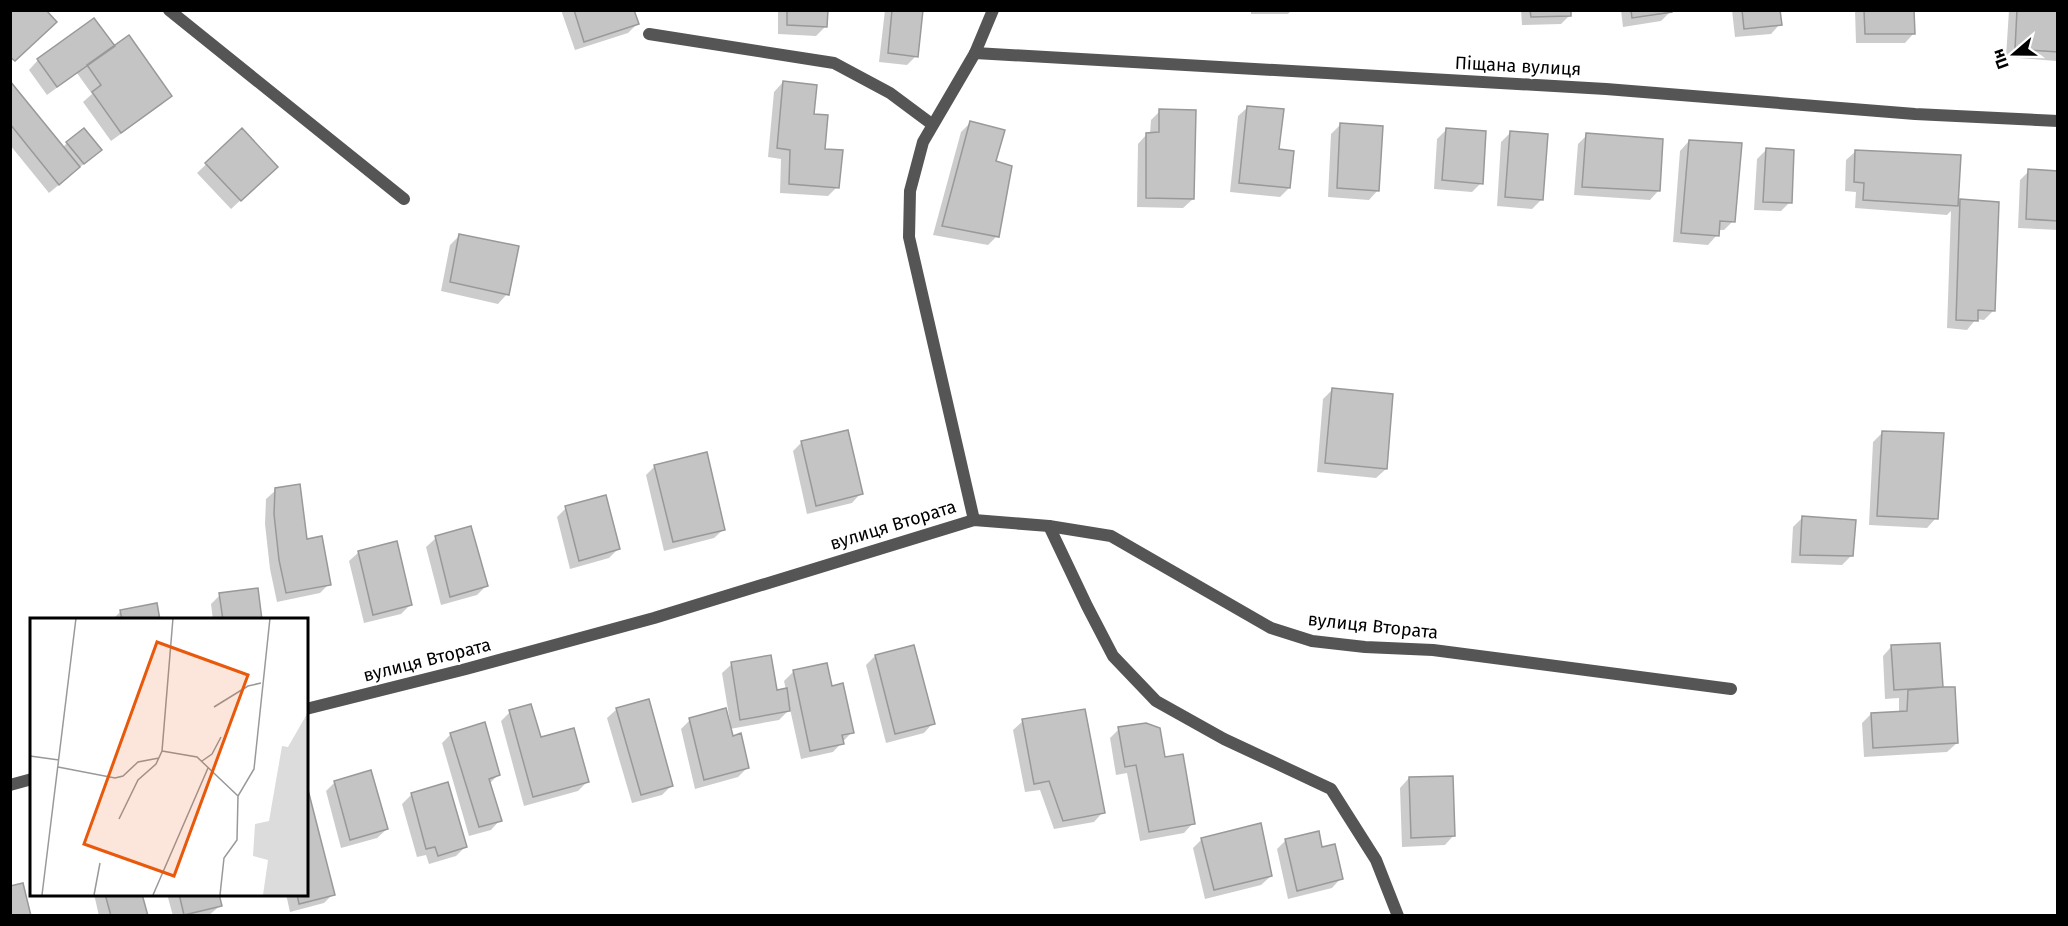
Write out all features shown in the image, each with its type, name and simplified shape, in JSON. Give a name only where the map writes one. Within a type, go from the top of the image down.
[{"type":"street","points":[[169,10],[404,199]]},
{"type":"street","points":[[974,520],[909,237],[910,191],[923,142],[975,53],[993,10]]},
{"type":"street","points":[[650,34],[834,63],[890,93],[933,125]]},
{"type":"street","name":"Піщана вулиця","points":[[975,53],[1606,90],[1915,114],[2058,121]]},
{"type":"street","name":"вулиця Втората","points":[[308,708],[654,618],[974,520],[1049,526],[1111,536],[1271,628],[1312,641],[1365,647],[1433,650],[1731,689]]},
{"type":"street","points":[[1049,526],[1113,656],[1156,701],[1224,739],[1331,789],[1376,860],[1398,915]]},
{"type":"street","points":[[10,785],[30,780]]},
{"type":"building","points":[[10,10],[46,10],[57,22],[15,61],[10,57]]},
{"type":"building","points":[[574,10],[634,10],[639,24],[584,42]]},
{"type":"building","points":[[787,10],[828,10],[827,27],[787,25]]},
{"type":"building","points":[[892,10],[923,10],[918,57],[888,53]]},
{"type":"building","points":[[1530,10],[1571,10],[1571,16],[1531,17]]},
{"type":"building","points":[[1631,10],[1672,10],[1672,12],[1632,18]]},
{"type":"building","points":[[1742,10],[1780,10],[1782,25],[1744,29]]},
{"type":"building","points":[[1864,10],[1914,10],[1915,34],[1865,34]]},
{"type":"building","points":[[2017,10],[2058,10],[2058,52],[2015,49]]},
{"type":"building","points":[[94,18],[115,46],[57,87],[37,59]]},
{"type":"building","points":[[129,35],[172,96],[121,133],[92,92],[101,85],[87,65]]},
{"type":"building","points":[[10,81],[80,167],[59,185],[10,124]]},
{"type":"building","points":[[783,81],[817,85],[814,114],[828,115],[825,149],[843,150],[839,188],[789,184],[790,150],[777,148]]},
{"type":"building","points":[[1247,106],[1284,109],[1279,149],[1294,151],[1290,188],[1239,183]]},
{"type":"building","points":[[1159,109],[1196,110],[1194,199],[1146,198],[1146,133],[1159,132]]},
{"type":"building","points":[[970,121],[1005,130],[996,161],[1012,166],[999,237],[942,226]]},
{"type":"building","points":[[1340,123],[1383,126],[1379,191],[1337,188]]},
{"type":"building","points":[[84,128],[102,150],[84,164],[66,142]]},
{"type":"building","points":[[242,128],[278,167],[241,201],[205,163]]},
{"type":"building","points":[[1446,128],[1486,131],[1483,184],[1442,180]]},
{"type":"building","points":[[1510,131],[1548,134],[1543,200],[1505,197]]},
{"type":"building","points":[[1586,133],[1663,139],[1660,191],[1582,187]]},
{"type":"building","points":[[1689,140],[1742,143],[1735,222],[1720,221],[1719,236],[1681,233]]},
{"type":"building","points":[[1766,148],[1794,150],[1792,203],[1763,202]]},
{"type":"building","points":[[1855,150],[1961,155],[1958,206],[1863,200],[1864,183],[1854,182]]},
{"type":"building","points":[[2028,169],[2058,171],[2058,221],[2026,219]]},
{"type":"building","points":[[1960,199],[1999,202],[1995,311],[1978,310],[1978,321],[1956,320]]},
{"type":"building","points":[[459,234],[519,246],[509,295],[450,282]]},
{"type":"building","points":[[1332,388],[1393,394],[1387,469],[1325,463]]},
{"type":"building","points":[[848,430],[863,494],[816,506],[801,441]]},
{"type":"building","points":[[1882,431],[1944,433],[1938,519],[1877,516]]},
{"type":"building","points":[[707,452],[725,530],[673,542],[654,465]]},
{"type":"building","points":[[300,484],[307,539],[322,536],[331,585],[286,593],[279,560],[274,514],[275,488]]},
{"type":"building","points":[[606,495],[620,549],[579,561],[565,506]]},
{"type":"building","points":[[1802,516],[1856,520],[1853,556],[1800,555]]},
{"type":"building","points":[[471,526],[488,586],[450,597],[435,536]]},
{"type":"building","points":[[397,541],[412,605],[373,615],[358,551]]},
{"type":"building","points":[[258,588],[262,618],[223,618],[219,593]]},
{"type":"building","points":[[157,603],[160,618],[122,618],[120,610]]},
{"type":"building","points":[[1940,643],[1943,687],[1894,690],[1891,645]]},
{"type":"building","points":[[914,645],[935,724],[895,734],[875,655]]},
{"type":"building","points":[[771,655],[777,690],[787,688],[790,711],[740,720],[731,662]]},
{"type":"building","points":[[827,663],[832,686],[843,683],[854,733],[842,735],[844,744],[810,751],[793,670]]},
{"type":"building","points":[[1955,687],[1958,743],[1873,748],[1871,713],[1907,711],[1908,690]]},
{"type":"building","points":[[649,699],[673,786],[641,795],[616,708]]},
{"type":"building","points":[[531,704],[541,737],[574,728],[589,782],[533,797],[509,710]]},
{"type":"building","points":[[726,708],[733,736],[741,733],[749,768],[704,780],[689,718]]},
{"type":"building","points":[[1085,709],[1105,813],[1063,821],[1049,781],[1034,784],[1022,719]]},
{"type":"building","points":[[485,722],[500,775],[489,779],[502,821],[479,827],[450,733]]},
{"type":"building","points":[[1146,723],[1160,728],[1165,757],[1183,754],[1195,824],[1149,832],[1136,765],[1125,767],[1118,727]]},
{"type":"building","points":[[371,770],[388,829],[350,840],[334,781]]},
{"type":"building","points":[[1453,776],[1455,836],[1411,838],[1409,777]]},
{"type":"building","points":[[448,782],[467,847],[438,856],[435,847],[426,849],[411,793]]},
{"type":"building","points":[[308,790],[335,895],[299,904],[297,896],[308,896]]},
{"type":"building","points":[[1261,823],[1272,876],[1214,890],[1201,838]]},
{"type":"building","points":[[1319,831],[1322,847],[1335,844],[1343,879],[1297,891],[1285,839]]},
{"type":"building","points":[[23,883],[31,916],[10,916],[10,886]]},
{"type":"building","points":[[106,896],[143,896],[148,916],[111,916]]},
{"type":"building","points":[[179,896],[220,896],[222,906],[184,915]]}]
